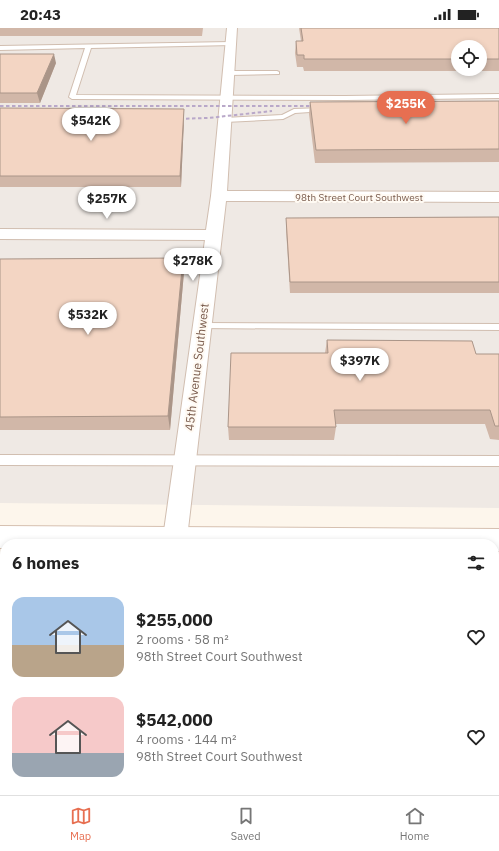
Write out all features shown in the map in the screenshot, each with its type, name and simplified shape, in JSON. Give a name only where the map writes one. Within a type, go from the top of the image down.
[{"type":"main road","points":[[0,538],[337,539]]},
{"type":"street","name":"45th Avenue Southwest","points":[[175,538],[219,196],[232,36]]},
{"type":"street","name":"98th Street Court Southwest","points":[[219,196],[499,197]]},
{"type":"street","points":[[0,234],[214,235]]},
{"type":"lane","points":[[0,48],[89,46],[232,36]]},
{"type":"lane","points":[[89,46],[72,97],[227,98],[499,96]]},
{"type":"lane","points":[[229,73],[277,73]]},
{"type":"lane","points":[[225,120],[283,117],[294,112],[305,110],[332,110]]},
{"type":"lane","points":[[202,326],[499,327]]},
{"type":"lane","points":[[0,460],[499,461]]},
{"type":"shaded area","points":[[0,28],[499,28],[499,508],[0,503]]},
{"type":"building","points":[[301,28],[499,28],[499,59],[487,59],[487,40],[451,40],[451,59],[304,59],[304,55],[297,55],[296,41],[303,41]]},
{"type":"building","points":[[0,54],[54,54],[37,93],[0,93]]},
{"type":"building","points":[[499,101],[499,149],[316,150],[310,102]]},
{"type":"building","points":[[0,108],[184,109],[180,176],[0,176]]},
{"type":"building","points":[[499,217],[499,282],[290,282],[286,218]]},
{"type":"building","points":[[183,258],[168,416],[0,417],[0,259]]},
{"type":"building","points":[[327,340],[472,341],[476,354],[499,354],[499,426],[495,426],[490,410],[334,410],[336,427],[228,427],[231,353],[328,353]]},
{"type":"railway","points":[[0,106],[321,106]]},
{"type":"railway","points":[[174,119],[208,118],[272,111]]}]
